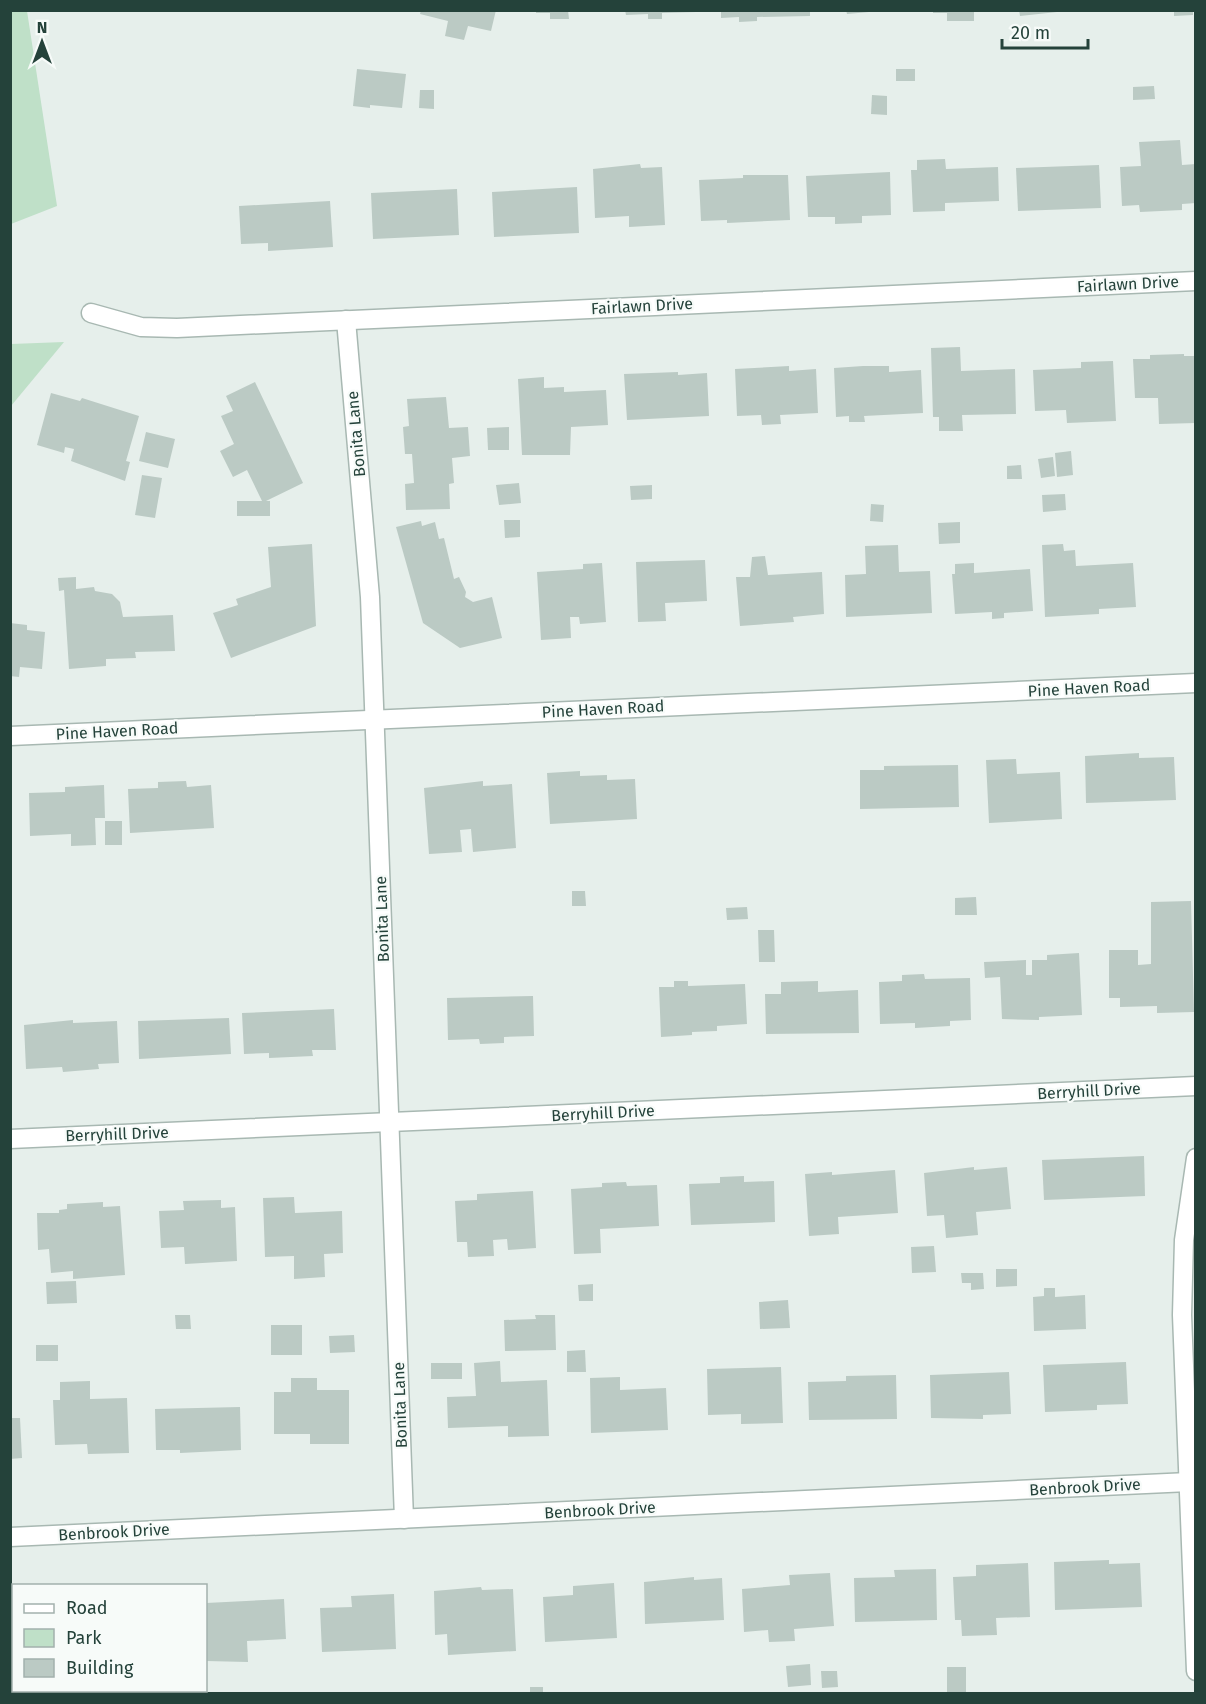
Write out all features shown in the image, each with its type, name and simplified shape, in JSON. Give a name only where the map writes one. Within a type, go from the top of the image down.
[{"type":"street","name":"Fairlawn Drive","points":[[91,313],[141,327],[177,328],[1196,281]]},
{"type":"street","name":"Bonita Lane","points":[[346,320],[368,561],[376,719],[388,1123],[404,1519]]},
{"type":"street","name":"Pine Haven Road","points":[[10,736],[1196,683]]},
{"type":"street","name":"Berryhill Drive","points":[[10,1139],[1196,1086]]},
{"type":"street","points":[[1196,1158],[1186,1208],[1183,1267],[1196,1671]]},
{"type":"street","name":"Benbrook Drive","points":[[10,1537],[1189,1482]]},
{"type":"green space","points":[[11,10],[27,11],[57,206],[11,224]]},
{"type":"green space","points":[[64,342],[11,406],[11,344]]},
{"type":"building","points":[[421,10],[496,10],[491,31],[468,26],[464,40],[445,36],[448,21],[420,14]]},
{"type":"building","points":[[536,10],[568,10],[569,19],[550,19],[550,13],[536,13]]},
{"type":"building","points":[[625,10],[696,10],[696,12],[662,13],[662,19],[648,19],[648,14],[626,15]]},
{"type":"building","points":[[721,10],[810,10],[810,16],[757,17],[757,21],[739,22],[739,17],[721,18]]},
{"type":"building","points":[[846,10],[869,10],[869,12],[847,14]]},
{"type":"building","points":[[933,10],[974,10],[974,21],[947,21],[947,13],[933,13]]},
{"type":"building","points":[[1019,10],[1057,10],[1057,12],[1020,16]]},
{"type":"building","points":[[1174,10],[1193,10],[1193,15],[1174,16]]},
{"type":"building","points":[[357,69],[406,74],[402,108],[353,106]]},
{"type":"building","points":[[896,69],[915,69],[915,81],[896,81]]},
{"type":"building","points":[[1154,86],[1155,99],[1133,100],[1133,87]]},
{"type":"building","points":[[420,90],[434,90],[434,109],[419,108]]},
{"type":"building","points":[[872,95],[887,96],[887,115],[871,114]]},
{"type":"building","points":[[1180,140],[1182,165],[1196,164],[1196,203],[1182,204],[1182,210],[1140,212],[1139,205],[1122,206],[1120,167],[1141,166],[1139,142]]},
{"type":"building","points":[[945,159],[946,169],[998,167],[999,201],[945,203],[945,211],[913,212],[911,170],[917,170],[917,160]]},
{"type":"building","points":[[640,164],[641,168],[662,167],[665,225],[629,227],[629,216],[595,218],[593,169]]},
{"type":"building","points":[[1099,165],[1101,208],[1018,211],[1016,168]]},
{"type":"building","points":[[890,172],[891,215],[862,216],[862,223],[835,224],[835,217],[808,217],[806,176]]},
{"type":"building","points":[[743,175],[788,175],[790,220],[727,223],[727,220],[701,221],[699,180],[743,178]]},
{"type":"building","points":[[577,187],[579,233],[494,237],[492,192]]},
{"type":"building","points":[[457,189],[459,235],[373,239],[371,193]]},
{"type":"building","points":[[330,201],[333,247],[268,251],[268,243],[241,244],[239,206]]},
{"type":"building","points":[[960,347],[961,371],[1015,369],[1016,414],[962,415],[963,431],[939,431],[939,417],[933,417],[931,348]]},
{"type":"building","points":[[1184,354],[1184,356],[1196,356],[1196,423],[1159,424],[1158,398],[1135,398],[1133,359],[1150,359],[1150,355]]},
{"type":"building","points":[[1113,361],[1116,421],[1067,423],[1066,410],[1035,411],[1033,370],[1081,368],[1081,362]]},
{"type":"building","points":[[789,366],[789,371],[816,369],[818,413],[780,415],[781,424],[762,425],[761,415],[737,416],[735,369]]},
{"type":"building","points":[[889,366],[889,372],[921,370],[923,413],[864,416],[865,422],[849,422],[849,416],[836,417],[834,368]]},
{"type":"building","points":[[678,372],[678,375],[707,373],[709,416],[627,420],[624,374]]},
{"type":"building","points":[[544,377],[544,388],[564,387],[564,392],[606,390],[608,425],[571,427],[570,455],[522,455],[518,379]]},
{"type":"building","points":[[255,382],[303,483],[266,501],[270,501],[270,516],[237,516],[237,501],[262,501],[247,470],[233,477],[220,451],[234,444],[221,416],[233,411],[226,396]]},
{"type":"building","points":[[51,393],[80,401],[82,398],[139,416],[126,461],[130,462],[125,481],[71,461],[74,449],[65,447],[64,453],[37,445]]},
{"type":"building","points":[[446,397],[449,428],[468,427],[470,456],[452,458],[454,483],[449,484],[450,509],[406,510],[405,484],[414,483],[412,454],[405,454],[403,427],[409,426],[407,399]]},
{"type":"building","points":[[509,427],[509,450],[488,450],[487,428]]},
{"type":"building","points":[[146,432],[175,439],[168,468],[139,461]]},
{"type":"building","points":[[1071,451],[1073,475],[1057,477],[1055,453]]},
{"type":"building","points":[[1053,457],[1055,476],[1041,478],[1038,459]]},
{"type":"building","points":[[1021,465],[1022,479],[1007,479],[1007,466]]},
{"type":"building","points":[[142,475],[162,478],[155,518],[135,515]]},
{"type":"building","points":[[519,483],[521,503],[499,505],[496,485]]},
{"type":"building","points":[[652,485],[652,499],[631,500],[630,486]]},
{"type":"building","points":[[1065,494],[1066,510],[1043,512],[1042,495]]},
{"type":"building","points":[[871,504],[884,505],[883,522],[870,521]]},
{"type":"building","points":[[504,520],[520,520],[520,537],[505,538]]},
{"type":"building","points":[[421,521],[422,526],[435,522],[439,539],[444,538],[454,579],[459,577],[466,592],[465,597],[473,602],[492,597],[502,638],[460,648],[423,623],[396,527]]},
{"type":"building","points":[[960,522],[960,543],[939,544],[938,523]]},
{"type":"building","points":[[312,544],[316,626],[231,658],[213,613],[238,605],[236,599],[271,587],[268,547]]},
{"type":"building","points":[[1063,544],[1064,551],[1075,550],[1076,566],[1133,563],[1136,607],[1099,609],[1099,614],[1045,617],[1042,545]]},
{"type":"building","points":[[898,545],[899,572],[930,571],[932,613],[846,617],[845,575],[866,574],[865,546]]},
{"type":"building","points":[[765,556],[768,575],[822,572],[824,614],[793,617],[794,622],[740,626],[736,577],[750,577],[752,557]]},
{"type":"building","points":[[705,560],[707,601],[665,603],[666,621],[638,622],[636,562]]},
{"type":"building","points":[[602,563],[606,622],[580,624],[579,617],[570,617],[571,638],[541,640],[537,572],[583,569],[583,564]]},
{"type":"building","points":[[974,563],[974,573],[1030,569],[1033,611],[1004,613],[1004,618],[992,619],[992,612],[955,614],[952,574],[955,574],[955,564]]},
{"type":"building","points":[[76,577],[76,589],[94,587],[95,591],[112,594],[120,602],[123,617],[173,615],[175,651],[135,652],[136,658],[106,659],[106,666],[69,669],[64,590],[59,591],[58,578]]},
{"type":"building","points":[[10,623],[27,625],[27,630],[45,632],[42,669],[20,667],[19,677],[10,676]]},
{"type":"building","points":[[1139,753],[1139,758],[1174,757],[1176,800],[1086,803],[1085,756]]},
{"type":"building","points":[[1016,759],[1017,774],[1060,772],[1062,819],[989,823],[986,760]]},
{"type":"building","points":[[958,765],[959,807],[860,809],[860,770],[884,770],[884,766]]},
{"type":"building","points":[[580,771],[580,776],[607,775],[607,780],[635,779],[637,819],[550,824],[547,773]]},
{"type":"building","points":[[186,781],[187,787],[211,785],[214,828],[130,833],[128,789],[158,788],[158,782]]},
{"type":"building","points":[[483,781],[483,786],[512,784],[516,848],[473,852],[471,829],[460,830],[462,852],[429,854],[424,788]]},
{"type":"building","points":[[104,785],[105,818],[95,818],[96,845],[71,846],[71,834],[30,836],[29,793],[65,792],[65,787]]},
{"type":"building","points":[[105,821],[122,821],[122,845],[105,845]]},
{"type":"building","points":[[572,891],[585,891],[586,906],[572,906]]},
{"type":"building","points":[[976,897],[977,915],[955,915],[955,898]]},
{"type":"building","points":[[1191,901],[1194,1012],[1157,1013],[1157,1006],[1120,1007],[1120,998],[1109,998],[1109,950],[1138,950],[1138,965],[1151,964],[1151,902]]},
{"type":"building","points":[[747,907],[748,919],[727,920],[726,908]]},
{"type":"building","points":[[758,930],[774,930],[775,962],[759,962]]},
{"type":"building","points":[[1079,953],[1082,1015],[1039,1017],[1039,1020],[1002,1019],[1000,977],[985,978],[984,962],[1026,960],[1026,975],[1032,975],[1032,960],[1047,960],[1047,955]]},
{"type":"building","points":[[924,974],[925,979],[970,978],[971,1020],[950,1021],[950,1026],[915,1028],[915,1023],[880,1024],[879,982],[902,981],[902,975]]},
{"type":"building","points":[[674,981],[688,981],[688,986],[745,984],[747,1024],[717,1026],[717,1031],[692,1032],[692,1035],[661,1037],[659,987],[674,987]]},
{"type":"building","points":[[818,981],[818,992],[858,990],[859,1033],[766,1034],[765,994],[781,994],[781,982]]},
{"type":"building","points":[[533,996],[534,1036],[504,1037],[504,1043],[480,1044],[479,1039],[448,1040],[447,998]]},
{"type":"building","points":[[334,1009],[336,1050],[312,1050],[313,1056],[269,1058],[269,1053],[244,1054],[242,1013]]},
{"type":"building","points":[[229,1018],[231,1054],[139,1059],[138,1021]]},
{"type":"building","points":[[73,1020],[73,1023],[117,1021],[119,1063],[98,1064],[99,1069],[63,1072],[62,1067],[26,1069],[24,1025]]},
{"type":"building","points":[[1144,1156],[1145,1196],[1044,1200],[1042,1160]]},
{"type":"building","points":[[974,1167],[974,1170],[1007,1167],[1011,1209],[976,1212],[978,1235],[946,1238],[944,1215],[927,1216],[924,1173]]},
{"type":"building","points":[[895,1170],[898,1213],[838,1217],[839,1234],[809,1236],[805,1174],[832,1172],[832,1175]]},
{"type":"building","points":[[744,1176],[744,1182],[774,1181],[775,1222],[691,1225],[689,1184],[720,1183],[720,1177]]},
{"type":"building","points":[[626,1182],[627,1186],[657,1185],[659,1226],[600,1229],[601,1253],[574,1254],[571,1189],[602,1187],[602,1183]]},
{"type":"building","points":[[533,1191],[536,1248],[508,1250],[507,1239],[493,1240],[494,1256],[468,1257],[467,1242],[457,1242],[455,1201],[477,1200],[477,1194]]},
{"type":"building","points":[[294,1197],[295,1213],[342,1211],[343,1253],[324,1254],[325,1277],[294,1279],[294,1256],[265,1257],[263,1198]]},
{"type":"building","points":[[221,1200],[221,1208],[235,1207],[237,1261],[185,1264],[184,1247],[161,1248],[159,1211],[184,1210],[183,1201]]},
{"type":"building","points":[[103,1202],[103,1207],[120,1206],[125,1275],[73,1279],[73,1271],[51,1273],[49,1249],[38,1250],[37,1213],[59,1213],[59,1210],[67,1209],[67,1204]]},
{"type":"building","points":[[934,1246],[936,1272],[912,1273],[911,1247]]},
{"type":"building","points":[[996,1269],[1017,1269],[1017,1286],[996,1287]]},
{"type":"building","points":[[961,1273],[983,1273],[984,1289],[971,1290],[971,1283],[962,1283]]},
{"type":"building","points":[[76,1281],[77,1303],[47,1304],[46,1282]]},
{"type":"building","points":[[593,1284],[593,1301],[579,1301],[578,1285]]},
{"type":"building","points":[[1044,1288],[1055,1288],[1055,1297],[1085,1295],[1086,1329],[1034,1331],[1033,1297],[1044,1296]]},
{"type":"building","points":[[788,1300],[790,1328],[760,1329],[759,1302]]},
{"type":"building","points":[[175,1315],[190,1315],[191,1329],[176,1329]]},
{"type":"building","points":[[535,1315],[555,1315],[556,1350],[505,1351],[504,1320],[536,1319]]},
{"type":"building","points":[[271,1325],[302,1325],[302,1355],[271,1355]]},
{"type":"building","points":[[354,1335],[355,1352],[330,1353],[329,1336]]},
{"type":"building","points":[[36,1345],[58,1345],[58,1361],[36,1361]]},
{"type":"building","points":[[585,1350],[586,1372],[567,1372],[567,1351]]},
{"type":"building","points":[[500,1361],[501,1382],[547,1380],[549,1436],[508,1437],[508,1426],[448,1428],[447,1397],[476,1396],[474,1363]]},
{"type":"building","points":[[1126,1362],[1128,1404],[1097,1405],[1097,1410],[1045,1412],[1043,1365]]},
{"type":"building","points":[[431,1363],[462,1363],[462,1379],[431,1379]]},
{"type":"building","points":[[781,1367],[783,1423],[741,1424],[741,1414],[708,1415],[707,1369]]},
{"type":"building","points":[[1009,1372],[1011,1414],[983,1415],[983,1419],[931,1418],[930,1375]]},
{"type":"building","points":[[896,1375],[897,1419],[809,1420],[808,1382],[846,1381],[846,1376]]},
{"type":"building","points":[[620,1377],[620,1390],[666,1388],[668,1430],[591,1433],[590,1378]]},
{"type":"building","points":[[291,1378],[317,1378],[317,1390],[349,1390],[349,1444],[310,1444],[310,1434],[274,1434],[274,1392],[291,1392]]},
{"type":"building","points":[[90,1381],[90,1399],[127,1398],[129,1453],[88,1454],[87,1444],[55,1445],[53,1400],[60,1400],[60,1382]]},
{"type":"building","points":[[240,1407],[241,1450],[180,1453],[180,1450],[156,1450],[155,1409]]},
{"type":"building","points":[[10,1418],[20,1418],[22,1458],[10,1459]]},
{"type":"building","points":[[1109,1560],[1109,1564],[1140,1563],[1142,1607],[1055,1610],[1054,1562]]},
{"type":"building","points":[[1028,1563],[1030,1617],[996,1618],[997,1635],[962,1636],[961,1620],[955,1620],[953,1577],[976,1576],[976,1565]]},
{"type":"building","points":[[936,1569],[937,1620],[855,1622],[854,1578],[895,1577],[894,1570]]},
{"type":"building","points":[[830,1573],[834,1626],[794,1629],[795,1641],[769,1642],[768,1630],[744,1632],[742,1589],[790,1585],[789,1575]]},
{"type":"building","points":[[694,1577],[694,1580],[722,1578],[724,1620],[645,1624],[644,1582]]},
{"type":"building","points":[[614,1583],[617,1638],[545,1642],[543,1597],[573,1595],[573,1586]]},
{"type":"building","points":[[481,1587],[482,1590],[513,1589],[516,1651],[448,1655],[447,1634],[435,1635],[434,1591]]},
{"type":"building","points":[[394,1594],[396,1649],[322,1652],[320,1608],[352,1607],[351,1596]]},
{"type":"building","points":[[284,1599],[286,1639],[247,1641],[248,1662],[207,1661],[207,1603]]},
{"type":"building","points":[[10,1635],[12,1635],[12,1658],[10,1658]]},
{"type":"building","points":[[810,1664],[811,1685],[788,1687],[786,1666]]},
{"type":"building","points":[[947,1667],[966,1667],[966,1694],[947,1694]]},
{"type":"building","points":[[821,1671],[837,1671],[838,1687],[822,1688]]},
{"type":"building","points":[[530,1687],[543,1687],[543,1694],[530,1694]]}]
